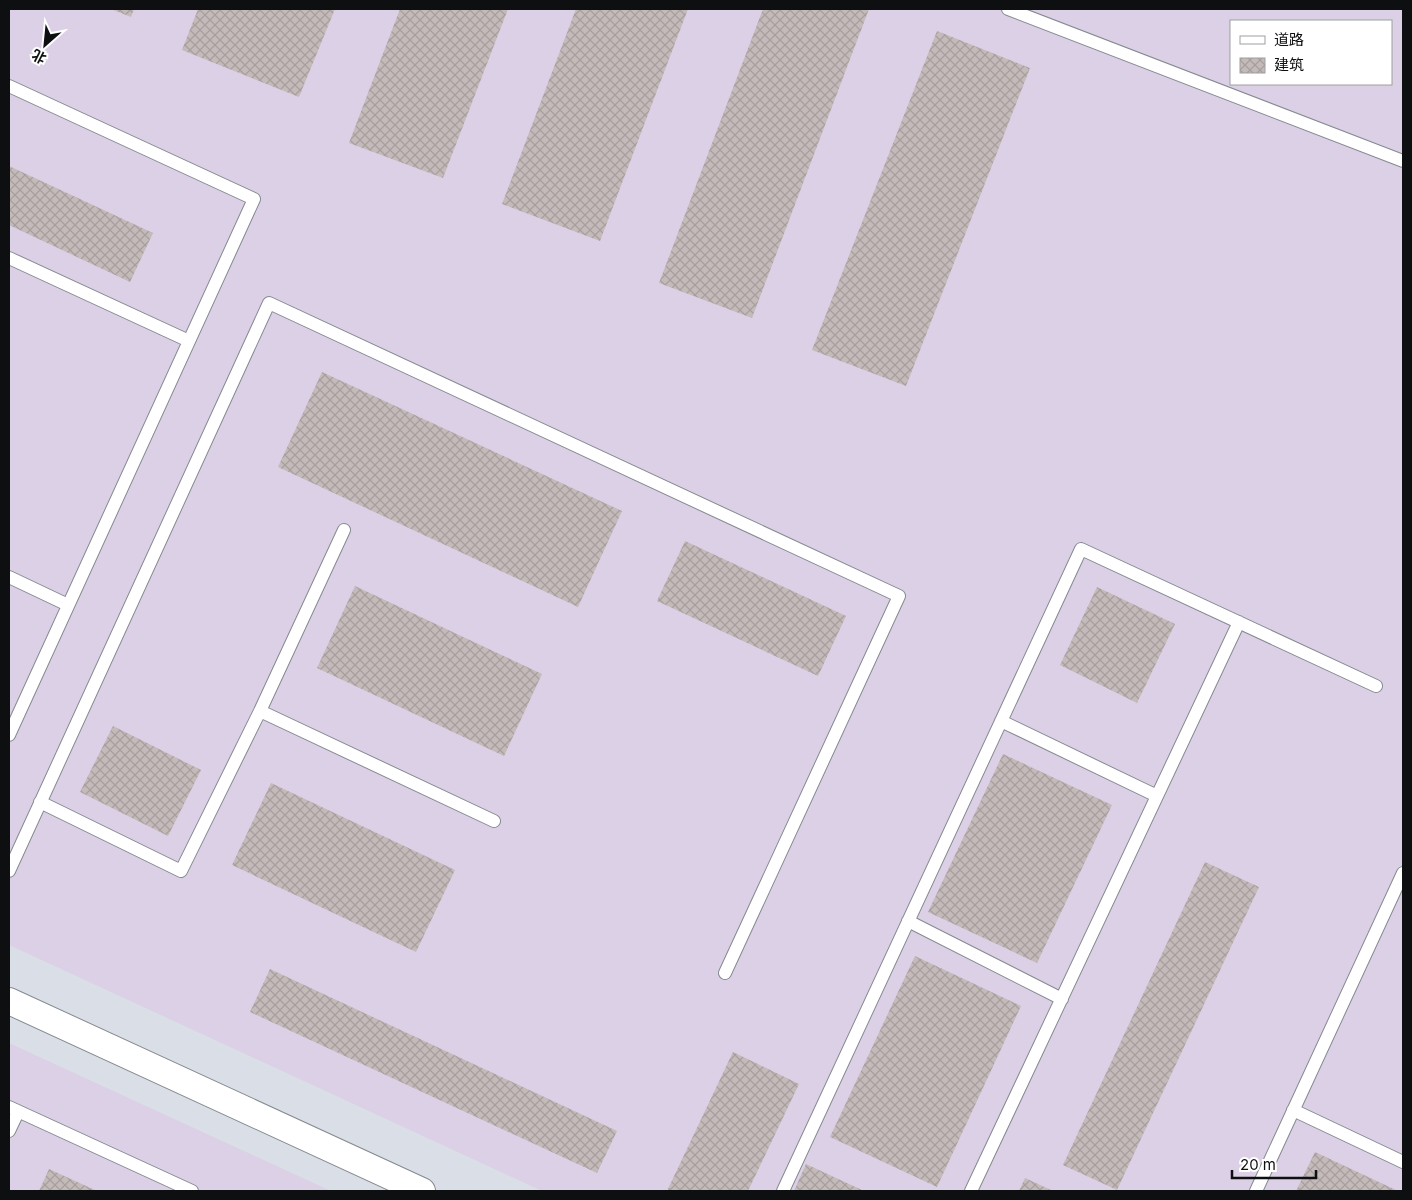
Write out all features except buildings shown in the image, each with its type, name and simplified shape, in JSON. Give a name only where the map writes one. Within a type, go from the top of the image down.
[{"type":"street","points":[[9,1001],[422,1191]]},
{"type":"lane","points":[[1008,9],[1403,161]]},
{"type":"lane","points":[[9,86],[254,199],[9,734]]},
{"type":"lane","points":[[9,258],[189,341]]},
{"type":"lane","points":[[9,871],[269,303],[899,596],[726,973]]},
{"type":"lane","points":[[40,802],[181,871],[260,711],[344,530]]},
{"type":"lane","points":[[783,1191],[1081,549],[1376,686]]},
{"type":"lane","points":[[9,577],[68,604]]},
{"type":"lane","points":[[971,1191],[1239,622]]},
{"type":"lane","points":[[260,711],[494,821]]},
{"type":"lane","points":[[1001,721],[1157,796]]},
{"type":"lane","points":[[1256,1191],[1403,873]]},
{"type":"lane","points":[[908,922],[1062,999]]},
{"type":"lane","points":[[9,1131],[13,1110],[192,1191]]},
{"type":"lane","points":[[1294,1110],[1403,1162]]},
{"type":"shaded area","points":[[9,9],[1403,9],[1403,1191],[542,1191],[9,945]]},
{"type":"shaded area","points":[[9,1043],[331,1191],[9,1191]]}]
